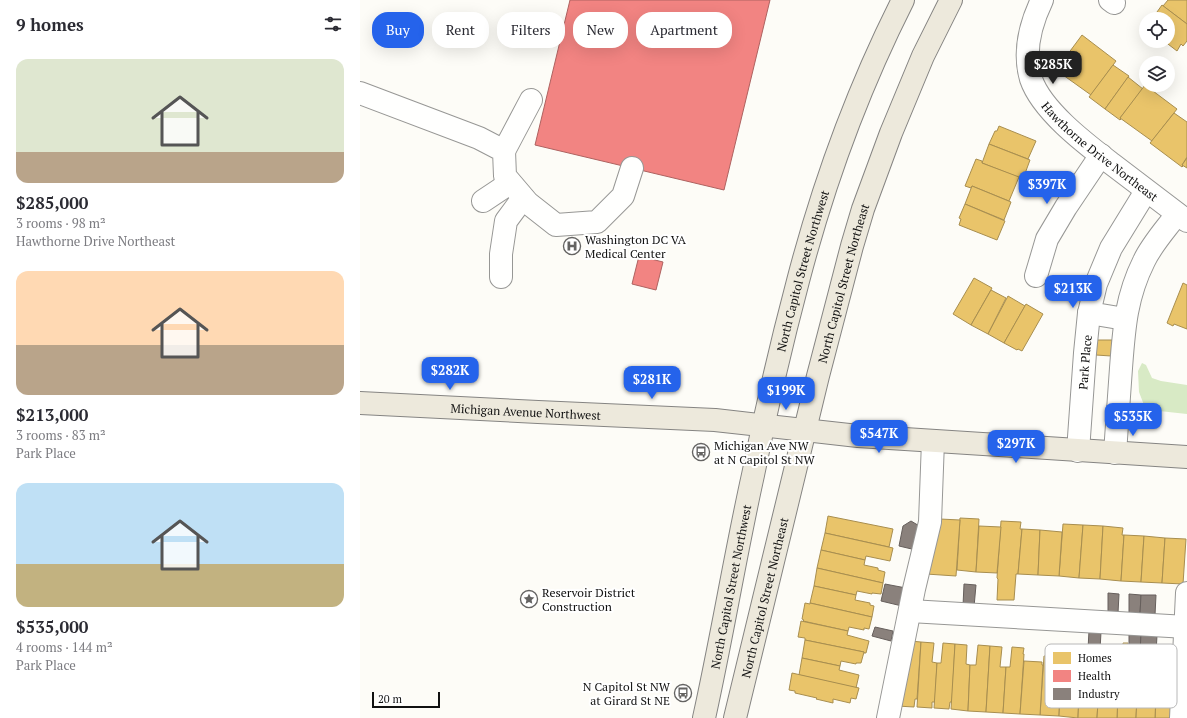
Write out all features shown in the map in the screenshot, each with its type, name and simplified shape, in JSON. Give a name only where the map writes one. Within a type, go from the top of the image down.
[{"type":"main road","name":"North Capitol Street Northwest","points":[[704,718],[753,475],[798,280],[836,158],[866,81],[903,0]]},
{"type":"main road","name":"North Capitol Street Northeast","points":[[735,718],[841,284],[863,209],[891,134],[923,56],[951,0]]},
{"type":"main road","name":"Michigan Avenue Northwest","points":[[360,403],[715,420],[858,436],[1187,457]]},
{"type":"street","name":"Hawthorne Drive Northeast","points":[[1042,0],[1033,23],[1028,44],[1028,65],[1032,80],[1038,93],[1048,108],[1078,137],[1146,191],[1182,217]]},
{"type":"street","points":[[360,93],[479,138],[504,151]]},
{"type":"street","points":[[531,100],[504,151],[505,176],[528,203],[556,225],[597,222],[623,196],[632,168]]},
{"type":"street","points":[[1036,276],[1048,239],[1066,207],[1101,155]]},
{"type":"street","points":[[483,201],[517,190]]},
{"type":"street","points":[[501,277],[501,254],[506,220],[517,190]]},
{"type":"street","name":"Park Place","points":[[1078,451],[1084,367],[1090,313],[1096,284],[1111,248],[1146,191]]},
{"type":"street","points":[[1116,453],[1117,412],[1125,319],[1128,304],[1135,281],[1144,260],[1182,217]]},
{"type":"street","points":[[1090,313],[1125,319]]},
{"type":"street","points":[[888,718],[930,522],[933,441]]},
{"type":"street","points":[[1181,718],[1187,593]]},
{"type":"street","points":[[910,611],[1186,627]]},
{"type":"green space","points":[[1142,363],[1146,365],[1152,378],[1187,385],[1187,414],[1150,410],[1144,405],[1139,392],[1138,371]]},
{"type":"building: Homes","points":[[1168,0],[1187,0],[1187,24],[1175,15],[1175,12],[1171,12],[1163,6]]},
{"type":"building: Homes","points":[[1162,5],[1171,12],[1157,12]]},
{"type":"building: Homes","points":[[1175,15],[1187,24],[1187,41],[1183,46],[1181,44],[1177,51],[1173,48],[1175,48]]},
{"type":"building: Homes","points":[[1082,35],[1116,61],[1091,95],[1056,70]]},
{"type":"building: Homes","points":[[1113,65],[1129,76],[1105,109],[1089,97]]},
{"type":"building: Homes","points":[[1128,77],[1139,86],[1139,92],[1141,92],[1120,120],[1105,109]]},
{"type":"building: Homes","points":[[1140,92],[1154,92],[1177,109],[1152,141],[1120,118]]},
{"type":"building: Homes","points":[[1174,113],[1187,122],[1187,157],[1182,167],[1150,143]]},
{"type":"building: Homes","points":[[999,126],[1036,141],[1028,159],[989,144]]},
{"type":"building: Homes","points":[[989,144],[1030,160],[1023,179],[982,163]]},
{"type":"building: Homes","points":[[1187,158],[1187,168],[1182,165]]},
{"type":"building: Homes","points":[[976,159],[982,161],[982,163],[1019,177],[1009,201],[972,186],[971,188],[965,186]]},
{"type":"building: Homes","points":[[972,186],[1011,202],[1004,220],[965,204]]},
{"type":"building: Homes","points":[[965,204],[1005,221],[997,240],[959,225],[961,219],[959,218]]},
{"type":"building: Homes","points":[[974,278],[992,288],[971,325],[953,314]]},
{"type":"building: Homes","points":[[1183,283],[1187,285],[1187,329],[1167,323]]},
{"type":"building: Homes","points":[[991,290],[1006,298],[988,334],[971,325]]},
{"type":"building: Homes","points":[[1008,296],[1025,306],[1004,343],[988,334]]},
{"type":"building: Homes","points":[[1026,304],[1043,314],[1022,351],[1004,343]]},
{"type":"building: Homes","points":[[1097,340],[1112,340],[1111,356],[1096,355]]},
{"type":"building: Homes","points":[[828,516],[893,529],[889,547],[825,533]]},
{"type":"building: Homes","points":[[960,518],[979,519],[976,572],[957,570]]},
{"type":"building: Homes","points":[[940,519],[960,520],[956,576],[926,574]]},
{"type":"building: Homes","points":[[1001,521],[1021,522],[1020,529],[1022,529],[1018,574],[1016,574],[1014,600],[997,600]]},
{"type":"building: Homes","points":[[1063,524],[1083,525],[1079,578],[1059,576]]},
{"type":"building: Homes","points":[[1083,525],[1103,526],[1100,579],[1079,578]]},
{"type":"building: Homes","points":[[979,526],[1001,527],[997,573],[976,572]]},
{"type":"building: Homes","points":[[1103,526],[1123,528],[1122,535],[1124,535],[1121,581],[1100,579]]},
{"type":"building: Homes","points":[[1022,529],[1040,530],[1038,575],[1018,574]]},
{"type":"building: Homes","points":[[1040,530],[1062,532],[1059,576],[1038,575]]},
{"type":"building: Homes","points":[[825,533],[893,548],[890,561],[866,556],[865,560],[821,550]]},
{"type":"building: Homes","points":[[1124,535],[1144,536],[1141,582],[1121,581]]},
{"type":"building: Homes","points":[[1144,536],[1165,538],[1162,583],[1141,582]]},
{"type":"building: Homes","points":[[1165,538],[1186,539],[1183,584],[1162,583]]},
{"type":"building: Homes","points":[[821,550],[865,560],[864,565],[878,568],[878,570],[885,572],[883,583],[817,568]]},
{"type":"building: Homes","points":[[817,568],[883,583],[881,594],[857,591],[856,595],[814,586]]},
{"type":"building: Homes","points":[[814,586],[856,595],[855,600],[870,603],[870,605],[874,606],[872,617],[810,603]]},
{"type":"building: Homes","points":[[805,603],[872,617],[869,629],[864,628],[864,630],[849,627],[848,631],[803,621],[804,620],[802,619]]},
{"type":"building: Homes","points":[[801,621],[848,631],[847,635],[869,641],[866,653],[805,640],[805,638],[798,637]]},
{"type":"building: Homes","points":[[805,640],[864,652],[861,663],[856,664],[841,661],[840,666],[802,658]]},
{"type":"building: Homes","points":[[910,641],[921,642],[917,699],[915,699],[914,707],[897,706]]},
{"type":"building: Homes","points":[[921,642],[934,643],[932,662],[937,663],[935,702],[932,702],[932,708],[917,707]]},
{"type":"building: Homes","points":[[943,643],[955,644],[952,702],[950,702],[949,709],[934,708],[937,663],[941,663]]},
{"type":"building: Homes","points":[[955,644],[967,645],[966,664],[970,665],[968,711],[951,709]]},
{"type":"building: Homes","points":[[978,645],[990,646],[986,712],[968,711],[970,665],[976,665]]},
{"type":"building: Homes","points":[[990,646],[1002,647],[1000,667],[1006,667],[1003,713],[986,712]]},
{"type":"building: Homes","points":[[1012,647],[1024,648],[1020,714],[1003,713],[1006,667],[1010,667]]},
{"type":"building: Homes","points":[[1045,656],[1045,708],[1059,708],[1059,716],[1040,715]]},
{"type":"building: Homes","points":[[802,658],[840,666],[839,670],[859,675],[856,688],[799,675]]},
{"type":"building: Homes","points":[[1024,661],[1042,662],[1043,665],[1040,715],[1020,714]]},
{"type":"building: Homes","points":[[792,673],[859,688],[856,699],[851,698],[850,703],[833,699],[833,703],[795,693],[795,691],[789,690]]},
{"type":"building: Homes","points":[[1059,708],[1078,708],[1078,718],[1059,716]]},
{"type":"building: Homes","points":[[1078,708],[1098,708],[1097,718],[1078,718]]},
{"type":"building: Homes","points":[[1098,708],[1117,708],[1117,718],[1097,718]]},
{"type":"building: Homes","points":[[1117,708],[1137,708],[1136,718],[1117,718]]},
{"type":"building: Homes","points":[[1136,708],[1155,708],[1155,718],[1136,718]]},
{"type":"building: Homes","points":[[1156,708],[1174,708],[1173,718],[1155,718]]},
{"type":"building: Health","points":[[570,0],[770,0],[724,190],[535,145],[558,48],[565,48],[565,21]]},
{"type":"building: Health","points":[[639,256],[663,262],[656,290],[632,284]]},
{"type":"building: Industry","points":[[911,521],[921,527],[916,550],[899,546],[903,526]]},
{"type":"building: Industry","points":[[885,584],[906,588],[902,606],[881,601]]},
{"type":"building: Industry","points":[[964,584],[976,585],[974,607],[963,606]]},
{"type":"building: Industry","points":[[1108,593],[1119,594],[1118,613],[1108,613]]},
{"type":"building: Industry","points":[[1129,594],[1141,595],[1140,614],[1129,614]]},
{"type":"building: Industry","points":[[1141,595],[1156,595],[1155,615],[1140,614]]},
{"type":"building: Industry","points":[[875,627],[893,631],[891,641],[872,636]]},
{"type":"building: Industry","points":[[1089,631],[1101,632],[1100,644],[1088,644]]},
{"type":"building: Industry","points":[[1129,633],[1141,634],[1140,644],[1129,644]]},
{"type":"building: Industry","points":[[1141,634],[1157,635],[1157,644],[1140,644]]},
{"type":"place","name":"Washington DC VA Medical Center","points":[[572,246]]},
{"type":"place","name":"Michigan Ave NW at N Capitol St NW","points":[[701,452]]},
{"type":"place","name":"Reservoir District Construction","points":[[529,599]]},
{"type":"place","name":"N Capitol St NW at Girard St NE","points":[[683,693]]}]
